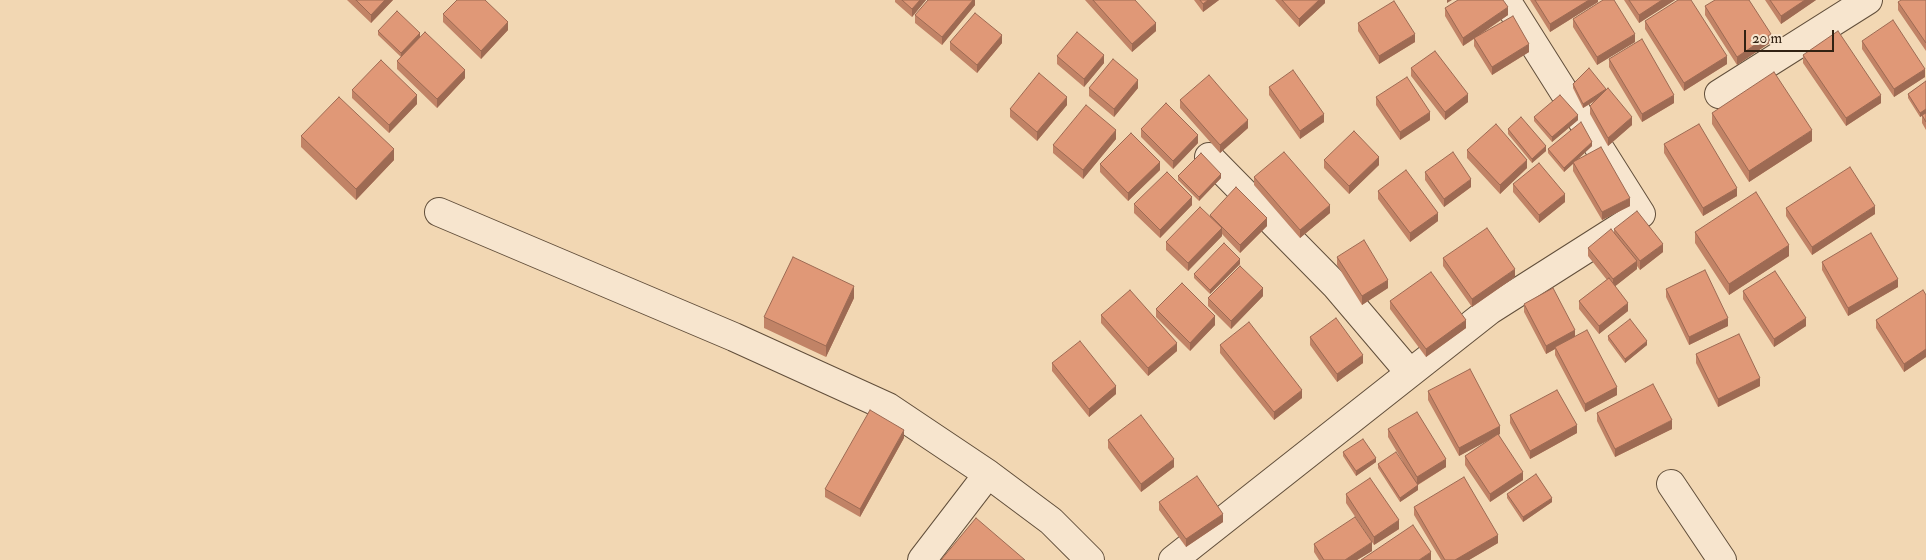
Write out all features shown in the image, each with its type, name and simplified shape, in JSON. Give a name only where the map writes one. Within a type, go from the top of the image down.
[{"type":"street","points":[[1173,560],[1490,310],[1641,214],[1506,0]]},
{"type":"street","points":[[1719,94],[1868,0]]},
{"type":"street","points":[[1209,157],[1336,286],[1410,373]]},
{"type":"street","points":[[439,212],[734,337],[888,406],[988,474],[1051,520],[1090,560]]},
{"type":"street","points":[[922,560],[988,474]]},
{"type":"street","points":[[1671,484],[1722,560]]},
{"type":"building","points":[[356,0],[385,0],[371,15]]},
{"type":"building","points":[[457,0],[485,0],[508,22],[481,51],[443,14]]},
{"type":"building","points":[[902,0],[920,0],[912,9]]},
{"type":"building","points":[[928,0],[973,0],[942,37],[915,15]]},
{"type":"building","points":[[1093,0],[1135,0],[1156,23],[1132,44]]},
{"type":"building","points":[[1200,0],[1208,0],[1203,4]]},
{"type":"building","points":[[1282,0],[1319,0],[1299,19]]},
{"type":"building","points":[[1458,0],[1503,0],[1508,7],[1463,38],[1445,8]]},
{"type":"building","points":[[1535,0],[1589,0],[1550,24]]},
{"type":"building","points":[[1603,0],[1614,0],[1635,34],[1597,57],[1573,19]]},
{"type":"building","points":[[1629,0],[1662,0],[1639,15]]},
{"type":"building","points":[[1678,0],[1691,0],[1727,56],[1684,83],[1645,21]]},
{"type":"building","points":[[1715,0],[1749,0],[1771,34],[1737,57],[1705,6]]},
{"type":"building","points":[[1770,0],[1805,0],[1781,16]]},
{"type":"building","points":[[1901,0],[1926,0],[1926,43],[1898,2]]},
{"type":"building","points":[[1394,1],[1415,34],[1379,56],[1358,23]]},
{"type":"building","points":[[397,11],[420,33],[401,53],[378,31]]},
{"type":"building","points":[[975,13],[1002,35],[977,65],[950,42]]},
{"type":"building","points":[[1513,16],[1529,44],[1492,67],[1474,38]]},
{"type":"building","points":[[1893,20],[1925,69],[1894,89],[1862,41]]},
{"type":"building","points":[[1838,31],[1881,95],[1846,118],[1803,55]]},
{"type":"building","points":[[425,32],[465,70],[437,99],[397,61]]},
{"type":"building","points":[[1077,32],[1104,55],[1084,79],[1057,56]]},
{"type":"building","points":[[1642,39],[1674,95],[1642,114],[1609,59]]},
{"type":"building","points":[[1435,51],[1468,94],[1445,112],[1411,68]]},
{"type":"building","points":[[1113,59],[1138,80],[1114,109],[1089,88]]},
{"type":"building","points":[[381,60],[417,95],[389,125],[352,90]]},
{"type":"building","points":[[1589,68],[1606,89],[1583,104],[1573,84]]},
{"type":"building","points":[[1293,70],[1324,114],[1300,131],[1269,87]]},
{"type":"building","points":[[1774,72],[1812,130],[1749,171],[1712,113]]},
{"type":"building","points":[[1039,73],[1067,97],[1037,132],[1010,109]]},
{"type":"building","points":[[1209,75],[1248,120],[1220,145],[1180,100]]},
{"type":"building","points":[[1407,77],[1430,112],[1400,132],[1376,97]]},
{"type":"building","points":[[1926,81],[1926,109],[1920,113],[1908,94]]},
{"type":"building","points":[[1608,88],[1632,117],[1608,138],[1590,106]]},
{"type":"building","points":[[1560,95],[1578,115],[1552,137],[1534,117]]},
{"type":"building","points":[[339,97],[394,149],[356,189],[301,136]]},
{"type":"building","points":[[1166,103],[1198,135],[1173,161],[1141,129]]},
{"type":"building","points":[[1086,105],[1116,130],[1083,170],[1053,145]]},
{"type":"building","points":[[1926,113],[1926,122],[1922,115]]},
{"type":"building","points":[[1521,117],[1546,146],[1532,159],[1508,129]]},
{"type":"building","points":[[1581,122],[1592,142],[1564,168],[1548,149]]},
{"type":"building","points":[[1496,124],[1527,160],[1500,185],[1467,150]]},
{"type":"building","points":[[1699,124],[1737,188],[1703,208],[1664,144]]},
{"type":"building","points":[[1354,131],[1379,157],[1349,186],[1324,160]]},
{"type":"building","points":[[1131,133],[1160,162],[1128,193],[1100,164]]},
{"type":"building","points":[[1601,147],[1630,198],[1602,212],[1573,162]]},
{"type":"building","points":[[1284,152],[1330,205],[1300,230],[1254,177]]},
{"type":"building","points":[[1453,152],[1471,179],[1444,199],[1425,172]]},
{"type":"building","points":[[1201,153],[1221,174],[1199,197],[1178,176]]},
{"type":"building","points":[[1539,163],[1565,194],[1539,215],[1513,184]]},
{"type":"building","points":[[1850,167],[1875,206],[1812,247],[1786,208]]},
{"type":"building","points":[[1406,170],[1438,213],[1410,233],[1378,191]]},
{"type":"building","points":[[1167,172],[1192,197],[1160,230],[1134,204]]},
{"type":"building","points":[[1236,187],[1267,218],[1240,245],[1210,215]]},
{"type":"building","points":[[1756,192],[1789,245],[1729,284],[1695,232]]},
{"type":"building","points":[[1200,207],[1222,228],[1188,263],[1166,242]]},
{"type":"building","points":[[1637,211],[1663,244],[1640,261],[1614,229]]},
{"type":"building","points":[[1487,228],[1515,269],[1472,299],[1443,258]]},
{"type":"building","points":[[1611,229],[1637,261],[1613,279],[1588,248]]},
{"type":"building","points":[[1871,233],[1898,279],[1848,308],[1822,262]]},
{"type":"building","points":[[1364,240],[1388,280],[1362,296],[1337,257]]},
{"type":"building","points":[[1224,243],[1240,259],[1210,290],[1194,274]]},
{"type":"building","points":[[793,257],[854,286],[826,346],[764,317]]},
{"type":"building","points":[[1240,266],[1263,288],[1231,321],[1208,298]]},
{"type":"building","points":[[1705,270],[1728,318],[1689,337],[1666,289]]},
{"type":"building","points":[[1775,271],[1806,318],[1774,339],[1743,291]]},
{"type":"building","points":[[1431,272],[1466,320],[1426,349],[1390,301]]},
{"type":"building","points":[[1609,278],[1628,303],[1599,326],[1579,301]]},
{"type":"building","points":[[1182,283],[1215,316],[1190,343],[1156,309]]},
{"type":"building","points":[[1553,288],[1575,330],[1546,346],[1524,304]]},
{"type":"building","points":[[1130,290],[1177,343],[1148,368],[1101,315]]},
{"type":"building","points":[[1923,290],[1926,295],[1926,349],[1904,364],[1876,320]]},
{"type":"building","points":[[1336,318],[1363,355],[1337,374],[1310,337]]},
{"type":"building","points":[[1630,319],[1647,341],[1625,359],[1608,336]]},
{"type":"building","points":[[1249,322],[1302,390],[1274,412],[1220,345]]},
{"type":"building","points":[[1587,330],[1617,387],[1585,404],[1555,347]]},
{"type":"building","points":[[1739,334],[1760,378],[1718,399],[1696,354]]},
{"type":"building","points":[[1080,341],[1116,386],[1089,409],[1052,363]]},
{"type":"building","points":[[1470,369],[1500,426],[1459,448],[1428,391]]},
{"type":"building","points":[[1653,384],[1672,420],[1615,449],[1597,413]]},
{"type":"building","points":[[1557,390],[1577,425],[1530,451],[1510,415]]},
{"type":"building","points":[[870,410],[904,430],[860,509],[825,489]]},
{"type":"building","points":[[1417,412],[1446,459],[1417,477],[1388,429]]},
{"type":"building","points":[[1141,415],[1174,459],[1141,484],[1108,440]]},
{"type":"building","points":[[1498,434],[1523,472],[1490,494],[1465,456]]},
{"type":"building","points":[[1363,439],[1376,458],[1356,471],[1343,452]]},
{"type":"building","points":[[1396,452],[1418,485],[1400,498],[1378,464]]},
{"type":"building","points":[[1536,474],[1552,498],[1523,517],[1507,494]]},
{"type":"building","points":[[1197,476],[1223,514],[1186,539],[1159,502]]},
{"type":"building","points":[[1464,477],[1498,535],[1455,560],[1445,560],[1414,507]]},
{"type":"building","points":[[1370,478],[1399,520],[1374,537],[1346,494]]},
{"type":"building","points":[[1355,517],[1372,542],[1345,560],[1324,560],[1314,544]]},
{"type":"building","points":[[976,518],[1025,560],[941,560]]},
{"type":"building","points":[[1413,525],[1431,552],[1419,560],[1361,560]]}]
